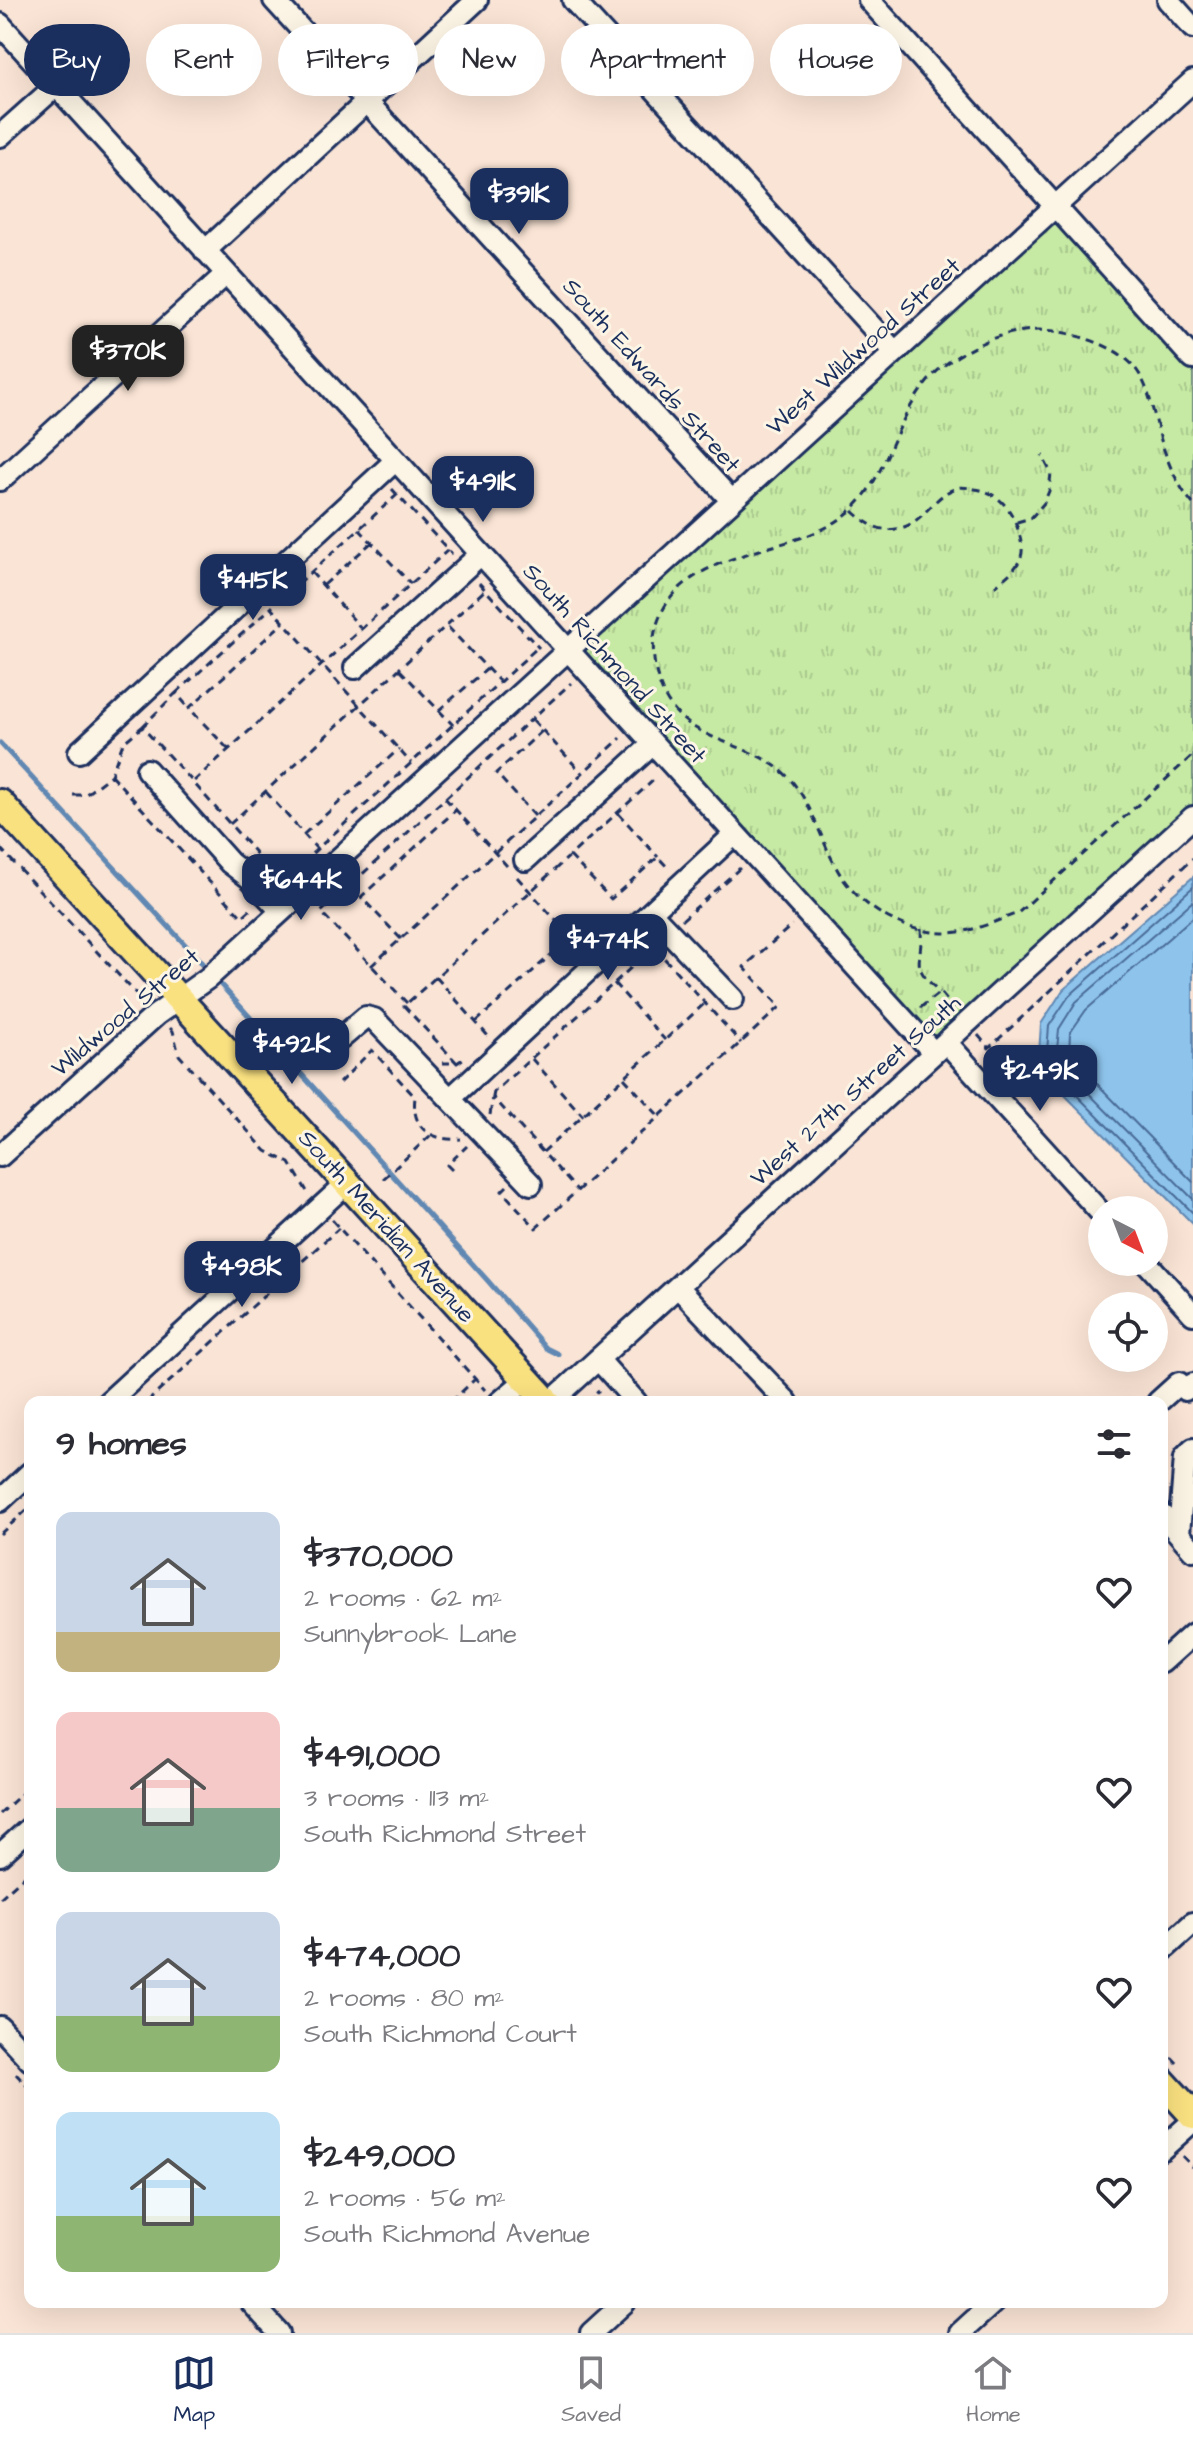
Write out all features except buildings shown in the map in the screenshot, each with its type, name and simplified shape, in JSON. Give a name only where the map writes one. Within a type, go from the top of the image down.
[{"type":"main road","name":"South Meridian Avenue","points":[[2,809],[543,1396]]},
{"type":"main road","points":[[1168,2088],[1193,2118]]},
{"type":"street","name":"South Edwards Street","points":[[274,0],[732,501]]},
{"type":"street","points":[[205,251],[477,0]]},
{"type":"street","points":[[573,0],[895,352]]},
{"type":"street","points":[[869,0],[1193,359]]},
{"type":"street","points":[[1168,0],[1193,28]]},
{"type":"street","name":"South Richmond Street","points":[[0,24],[24,51]]},
{"type":"street","name":"West Wildwood Street","points":[[568,650],[1193,81]]},
{"type":"street","points":[[0,136],[45,96]]},
{"type":"street","name":"South Richmond Street","points":[[65,96],[735,834],[1088,1200]]},
{"type":"street","points":[[0,480],[226,274]]},
{"type":"street","points":[[79,752],[396,460]]},
{"type":"street","points":[[355,668],[481,554]]},
{"type":"street","name":"Wildwood Street","points":[[0,1156],[156,1015],[208,978],[568,650]]},
{"type":"street","points":[[525,860],[653,744]]},
{"type":"street","points":[[147,770],[230,863],[251,879],[281,911]]},
{"type":"street","name":"West 27th Street South","points":[[556,1396],[1193,817]]},
{"type":"street","points":[[451,1098],[735,834]]},
{"type":"street","points":[[651,913],[661,940],[733,999]]},
{"type":"street","points":[[340,1039],[360,1020],[366,1017],[374,1019],[531,1184]]},
{"type":"street","points":[[115,1396],[347,1183]]},
{"type":"street","points":[[1159,1276],[1193,1314]]},
{"type":"street","points":[[678,1287],[781,1396]]},
{"type":"street","points":[[598,1359],[631,1396]]},
{"type":"street","points":[[496,1396],[527,1379]]},
{"type":"street","points":[[1165,1396],[1179,1383],[1190,1393]]},
{"type":"street","points":[[1179,1534],[1185,1457],[1193,1449]]},
{"type":"street","points":[[0,1501],[24,1479]]},
{"type":"street","points":[[1168,1522],[1193,1550]]},
{"type":"street","points":[[1168,1657],[1193,1634]]},
{"type":"street","points":[[0,1855],[24,1833]]},
{"type":"street","points":[[1168,1946],[1193,1923]]},
{"type":"street","points":[[0,2027],[24,2053]]},
{"type":"street","points":[[1168,2143],[1193,2118]]},
{"type":"street","points":[[258,2308],[279,2333]]},
{"type":"street","points":[[591,2333],[618,2308]]},
{"type":"street","points":[[960,2333],[987,2308]]},
{"type":"path","points":[[1193,504],[1175,477],[1163,447],[1150,396],[1138,371],[1121,354],[1056,331],[1024,330],[995,337],[966,350],[929,380],[896,437],[881,472],[853,511],[815,533],[700,571],[683,583],[660,614],[654,638],[658,680],[666,700],[680,718],[701,733],[759,756],[787,775],[815,816],[836,868],[855,895],[877,912],[921,929],[950,933],[985,926],[1018,913],[1193,755]]},
{"type":"path","points":[[1017,522],[1031,518],[1044,503],[1049,491],[1051,473],[1042,455]]},
{"type":"path","points":[[853,511],[868,525],[888,530],[908,527],[939,498],[957,487],[988,491],[1002,501],[1017,522],[1022,554],[1012,573],[995,586]]},
{"type":"path","points":[[142,727],[398,494]]},
{"type":"path","points":[[359,529],[411,584]]},
{"type":"path","points":[[323,585],[372,542]]},
{"type":"path","points":[[270,870],[193,782],[448,550]]},
{"type":"path","points":[[311,572],[362,629]]},
{"type":"path","points":[[230,824],[485,590]]},
{"type":"path","points":[[271,608],[411,763]]},
{"type":"path","points":[[189,708],[284,622]]},
{"type":"path","points":[[446,626],[500,682]]},
{"type":"path","points":[[111,775],[242,917],[538,647]]},
{"type":"path","points":[[399,669],[453,725]]},
{"type":"path","points":[[439,710],[487,669]]},
{"type":"path","points":[[407,1003],[321,912],[571,683]]},
{"type":"path","points":[[176,693],[228,750]]},
{"type":"path","points":[[532,719],[582,773]]},
{"type":"path","points":[[535,816],[496,773],[542,731]]},
{"type":"path","points":[[371,966],[621,738]]},
{"type":"path","points":[[304,834],[399,749]]},
{"type":"path","points":[[457,1063],[404,1006],[657,777]]},
{"type":"path","points":[[265,792],[317,849]]},
{"type":"path","points":[[361,897],[456,810]]},
{"type":"path","points":[[618,813],[669,869]]},
{"type":"path","points":[[0,848],[173,1031],[179,1055],[266,1151],[290,1163],[320,1208],[493,1396]]},
{"type":"path","points":[[570,856],[611,899],[658,857]]},
{"type":"path","points":[[493,1097],[494,1092],[740,868]]},
{"type":"path","points":[[350,886],[401,939]]},
{"type":"path","points":[[509,1184],[502,1191],[536,1228],[741,1043],[780,1007],[744,967],[792,925]]},
{"type":"path","points":[[921,929],[917,964],[924,978],[940,992]]},
{"type":"path","points":[[476,1022],[571,937],[582,949]]},
{"type":"path","points":[[661,940],[705,1003],[741,1043]]},
{"type":"path","points":[[436,977],[488,1036],[480,1043]]},
{"type":"path","points":[[613,983],[665,1040]]},
{"type":"path","points":[[543,1152],[705,1003]]},
{"type":"path","points":[[339,1083],[372,1050],[415,1097]]},
{"type":"path","points":[[465,1138],[431,1135],[418,1123],[413,1111],[421,1077],[445,1062],[457,1063],[472,1051]]},
{"type":"path","points":[[531,1058],[583,1116]]},
{"type":"path","points":[[624,1078],[659,1116]]},
{"type":"path","points":[[383,1179],[431,1135]]},
{"type":"path","points":[[154,1396],[339,1228]]},
{"type":"path","points":[[458,1396],[476,1379]]},
{"type":"path","points":[[0,1534],[24,1512]]},
{"type":"path","points":[[0,1814],[24,1792]]},
{"type":"path","points":[[0,1898],[24,1876]]},
{"type":"path","points":[[11,2068],[24,2082]]},
{"type":"green space","points":[[1055,206],[1193,359],[1193,816],[934,1053],[568,650]]},
{"type":"water","points":[[1193,877],[1193,1224],[1038,1068],[1041,1024],[1063,990]]},
{"type":"waterway","points":[[0,743],[202,963]]},
{"type":"waterway","points":[[221,985],[546,1348],[558,1354]]}]
